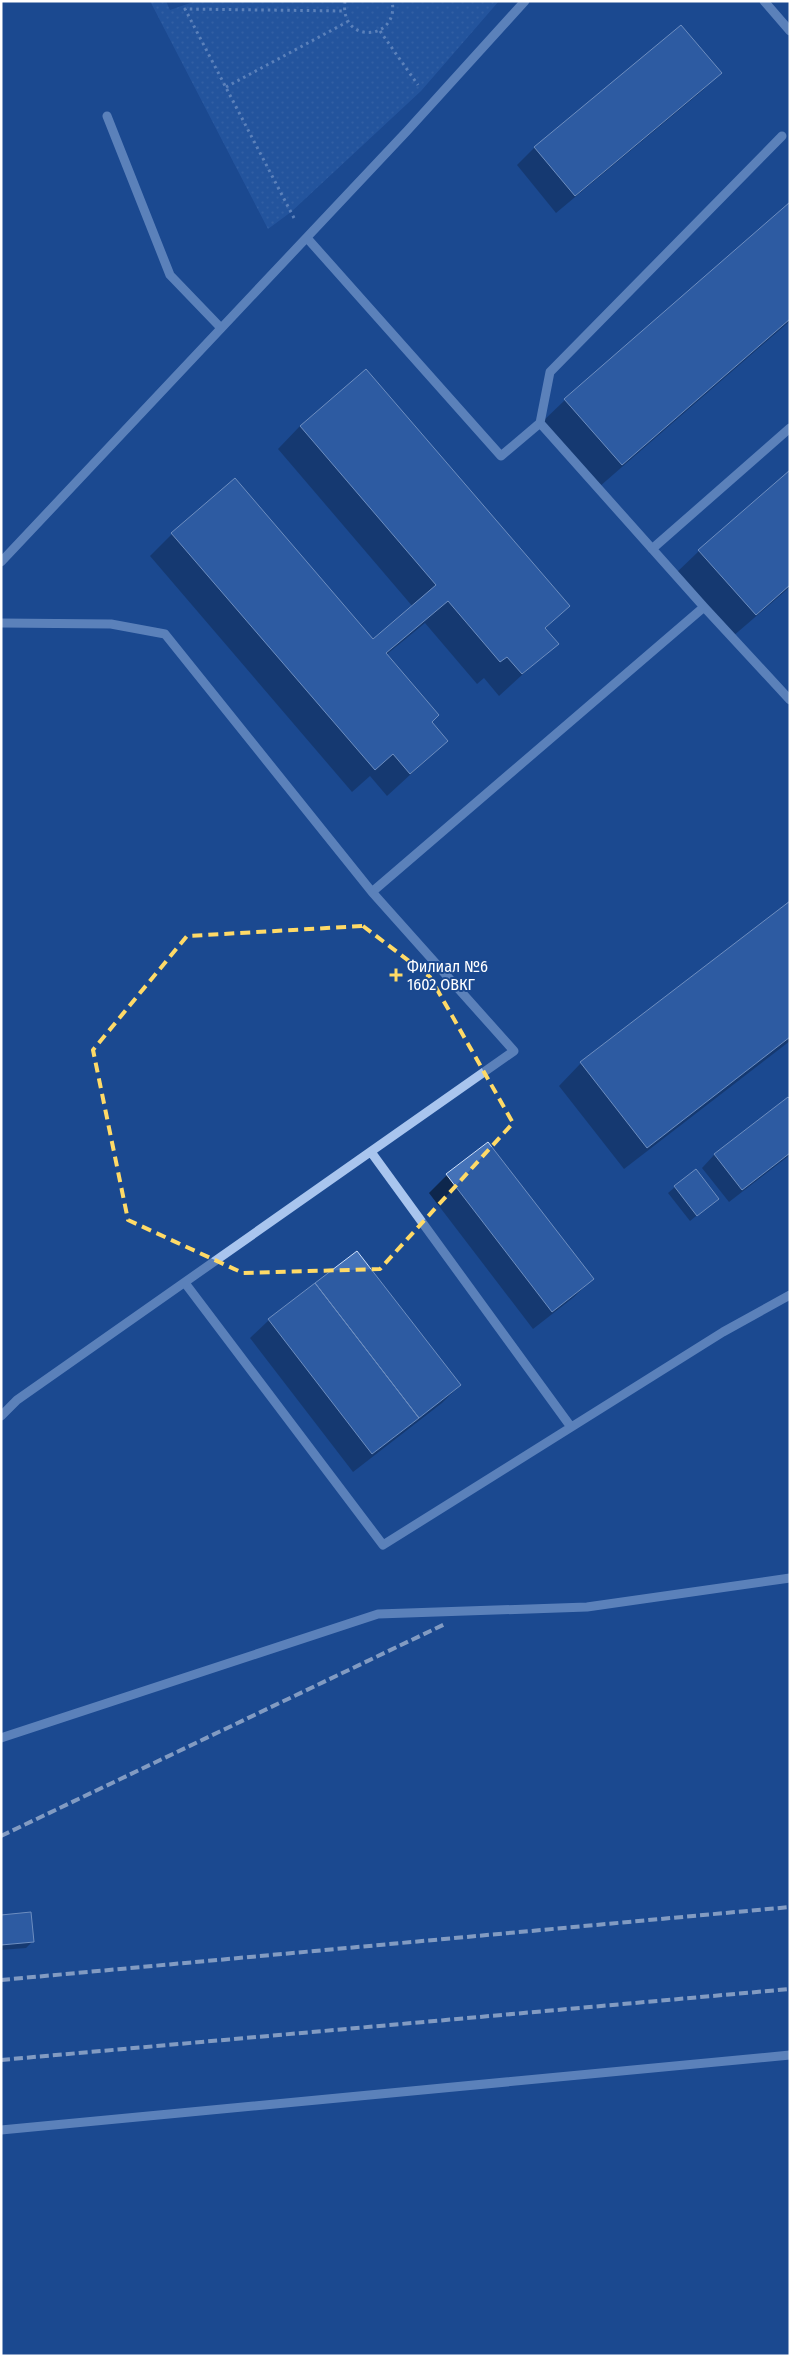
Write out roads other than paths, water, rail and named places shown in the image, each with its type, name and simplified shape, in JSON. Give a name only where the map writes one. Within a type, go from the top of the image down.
[{"type":"street","points":[[1,562],[307,238],[525,1]]},
{"type":"street","points":[[764,1],[790,31]]},
{"type":"street","points":[[107,116],[170,275],[221,328]]},
{"type":"street","points":[[307,238],[501,456],[540,423],[550,372],[782,136]]},
{"type":"street","points":[[540,423],[704,607],[790,700]]},
{"type":"street","points":[[652,549],[790,428]]},
{"type":"street","points":[[372,892],[704,607]]},
{"type":"street","points":[[1,623],[111,624],[165,634],[372,892],[514,1051],[17,1400],[1,1416]]},
{"type":"street","points":[[371,1152],[571,1427]]},
{"type":"street","points":[[185,1283],[383,1545],[722,1332],[790,1295]]},
{"type":"street","points":[[1,1738],[378,1614],[587,1607],[790,1578]]},
{"type":"street","points":[[1,2130],[790,2054]]},
{"type":"railway","points":[[1,1836],[445,1624]]},
{"type":"railway","points":[[1,1980],[790,1907]]},
{"type":"railway","points":[[1,2060],[790,1989]]},
{"type":"place","name":"Филиал №6 1602 ОВКГ","points":[[396,975]]}]
